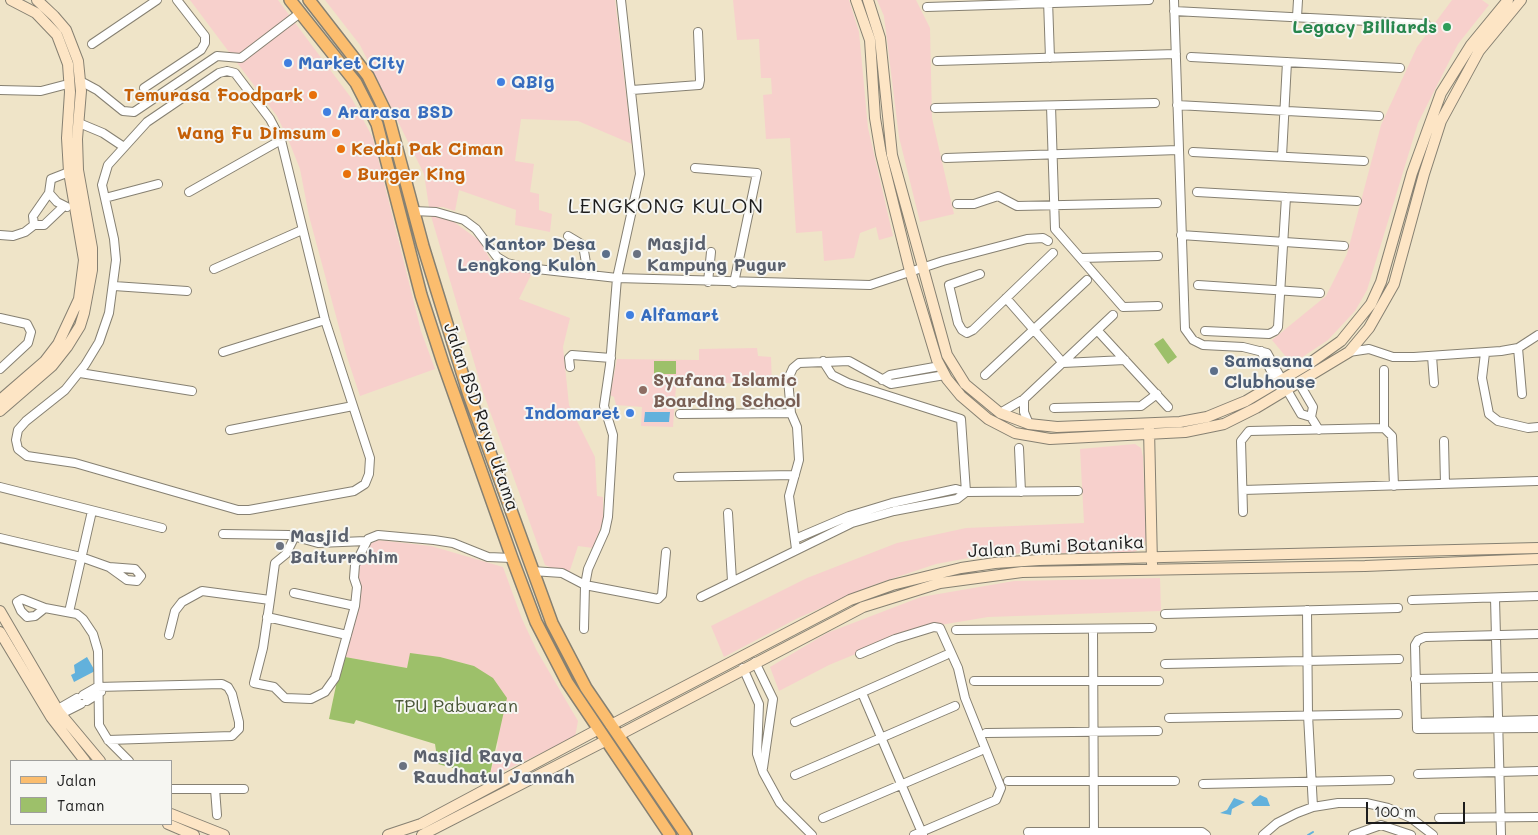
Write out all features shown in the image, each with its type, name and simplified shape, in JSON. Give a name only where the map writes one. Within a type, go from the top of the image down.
[{"type":"main road","name":"Jalan BSD Raya Utama","points":[[290,0],[332,53],[368,104],[382,137],[421,295],[454,397],[512,558],[550,650],[597,730],[670,835]]},
{"type":"main road","name":"Jalan BSD Raya Utama","points":[[309,0],[368,76],[389,119],[414,211],[468,392],[532,571],[566,651],[611,725],[686,835]]},
{"type":"main road","points":[[332,53],[343,44]]},
{"type":"main road","points":[[454,397],[468,392]]},
{"type":"street","points":[[0,411],[49,364],[80,326],[91,281],[92,248],[78,170],[81,92],[79,68],[73,45],[36,13],[11,0]]},
{"type":"street","points":[[0,400],[49,364],[79,299],[84,254],[69,172],[67,138],[69,75],[66,58],[61,33],[54,16],[37,0]]},
{"type":"street","points":[[92,44],[157,0]]},
{"type":"street","points":[[144,88],[201,50],[205,43],[205,36],[177,0]]},
{"type":"street","points":[[584,629],[585,585],[588,569],[605,531],[608,517],[613,435],[604,406],[617,278],[640,174],[621,0]]},
{"type":"street","points":[[856,0],[870,40],[875,118],[881,154],[910,271],[932,347],[942,370],[961,396],[978,412],[1003,429],[1050,439],[1149,434],[1205,429],[1224,424],[1287,390],[1349,352],[1369,328],[1394,284],[1424,156],[1441,121],[1480,51],[1521,0]]},
{"type":"street","points":[[868,0],[880,38],[892,155],[942,342],[950,362],[965,384],[1000,413],[1029,424],[1057,427],[1180,422],[1206,418],[1234,407],[1280,381],[1341,341],[1371,304],[1381,282],[1424,156],[1442,94],[1458,64],[1486,24],[1508,0]]},
{"type":"street","points":[[927,7],[1149,0]]},
{"type":"street","points":[[1174,0],[1183,321],[1188,335],[1204,345],[1243,346],[1261,351],[1280,381]]},
{"type":"street","points":[[1297,17],[1298,0]]},
{"type":"street","points":[[1048,2],[1050,58]]},
{"type":"street","points":[[1174,11],[1426,24]]},
{"type":"street","points":[[84,84],[97,90],[123,111],[134,112],[217,56],[241,58],[300,13]]},
{"type":"street","points":[[632,90],[699,85],[698,32]]},
{"type":"street","points":[[937,61],[1176,54]]},
{"type":"street","points":[[1191,57],[1400,68]]},
{"type":"street","points":[[1282,156],[1287,62]]},
{"type":"street","points":[[227,71],[235,74],[270,119],[281,140],[325,320],[370,458],[369,474],[365,484],[354,491],[249,510],[238,510],[118,473],[75,462],[27,456],[18,449],[16,440],[18,430],[65,390],[80,372],[99,342],[110,313],[116,260],[114,239],[102,185],[108,165],[147,122],[219,73],[227,71]]},
{"type":"street","points":[[0,90],[41,91],[64,85]]},
{"type":"street","points":[[934,108],[1155,103]]},
{"type":"street","points":[[1177,105],[1379,116]]},
{"type":"street","points":[[1051,106],[1055,229],[1123,307],[1158,306]]},
{"type":"street","points":[[875,118],[887,118]]},
{"type":"street","points":[[79,123],[104,133],[124,147]]},
{"type":"street","points":[[189,192],[281,140]]},
{"type":"street","points":[[946,158],[1178,150]]},
{"type":"street","points":[[1192,152],[1364,161]]},
{"type":"street","points":[[695,168],[757,173],[734,282]]},
{"type":"street","points":[[34,225],[33,216],[49,193],[51,179],[69,172]]},
{"type":"street","points":[[105,198],[158,184]]},
{"type":"street","points":[[1198,192],[1357,201]]},
{"type":"street","points":[[49,193],[64,206],[75,209]]},
{"type":"street","points":[[957,204],[974,204],[986,198],[998,196],[1006,199],[1013,206],[1157,203]]},
{"type":"street","points":[[1205,331],[1269,334],[1278,327],[1286,197]]},
{"type":"street","points":[[0,235],[18,235],[34,225],[44,225],[64,206]]},
{"type":"street","points":[[414,211],[444,213],[464,220],[476,229],[497,257],[507,263],[528,268],[617,278],[870,285],[922,267],[1027,240],[1043,238],[1048,241]]},
{"type":"street","points":[[214,269],[302,230]]},
{"type":"street","points":[[1180,235],[1344,246]]},
{"type":"street","points":[[568,236],[583,245],[588,275]]},
{"type":"street","points":[[708,282],[710,252]]},
{"type":"street","points":[[980,274],[949,285],[958,322],[962,330],[967,332],[973,330],[1053,253]]},
{"type":"street","points":[[1081,258],[1158,256]]},
{"type":"street","points":[[985,375],[1087,280]]},
{"type":"street","points":[[114,286],[187,291]]},
{"type":"street","points":[[1198,286],[1320,293]]},
{"type":"street","points":[[1006,298],[1062,363]]},
{"type":"street","points":[[1000,413],[1024,399],[1113,315]]},
{"type":"street","points":[[0,318],[27,324],[31,332],[28,343],[0,369]]},
{"type":"street","points":[[223,352],[325,320]]},
{"type":"street","points":[[1369,328],[1369,349]]},
{"type":"street","points":[[1097,330],[1168,407]]},
{"type":"street","points":[[1349,352],[1369,349],[1393,357],[1485,353],[1518,348],[1538,335]]},
{"type":"street","points":[[1518,348],[1522,394]]},
{"type":"street","points":[[1485,353],[1482,378],[1489,414],[1498,421],[1528,428],[1538,427]]},
{"type":"street","points":[[570,367],[572,354],[610,358]]},
{"type":"street","points":[[1432,356],[1434,382]]},
{"type":"street","points":[[1062,363],[1125,360]]},
{"type":"street","points":[[796,549],[789,496],[799,460],[797,427],[791,413],[788,379],[793,368],[799,363],[823,361],[849,362],[891,384],[942,370]]},
{"type":"street","points":[[823,361],[832,376],[961,419],[966,492]]},
{"type":"street","points":[[1384,370],[1384,428],[1392,436],[1394,486]]},
{"type":"street","points":[[80,372],[192,391]]},
{"type":"street","points":[[1299,383],[1312,407],[1311,417],[1319,430]]},
{"type":"street","points":[[1287,390],[1301,414],[1311,417]]},
{"type":"street","points":[[1054,408],[1141,406],[1156,394]]},
{"type":"street","points":[[1024,399],[1024,412],[1029,424]]},
{"type":"street","points":[[230,430],[352,406]]},
{"type":"street","points":[[680,414],[791,413]]},
{"type":"street","points":[[1149,423],[1152,569]]},
{"type":"street","points":[[1243,512],[1241,441],[1249,431],[1384,428]]},
{"type":"street","points":[[1444,441],[1445,484]]},
{"type":"street","points":[[1019,448],[1021,492]]},
{"type":"street","points":[[678,477],[795,475]]},
{"type":"street","points":[[1242,490],[1537,481]]},
{"type":"street","points":[[0,487],[162,528]]},
{"type":"street","points":[[795,539],[849,516],[892,503],[956,489],[966,492],[1078,491]]},
{"type":"street","points":[[701,597],[852,523],[894,510],[958,499],[966,492]]},
{"type":"street","points":[[69,612],[92,510]]},
{"type":"street","points":[[728,512],[732,581]]},
{"type":"street","points":[[223,534],[295,536],[318,543],[366,541],[378,535],[453,543],[488,557],[512,558]]},
{"type":"street","points":[[295,536],[286,554],[275,563],[263,648],[254,683],[274,687],[284,698],[311,698],[325,692],[335,678],[355,606],[357,587],[354,578],[355,565],[366,541]]},
{"type":"street","points":[[0,538],[81,557],[109,567]]},
{"type":"street","name":"Jalan Bumi Botanika","points":[[611,725],[817,616],[873,591],[925,575],[995,563],[1538,548]]},
{"type":"street","points":[[532,571],[562,573],[585,585],[660,598],[666,552]]},
{"type":"street","points":[[1364,554],[1365,566]]},
{"type":"street","name":"Jalan Bumi Botanika","points":[[619,735],[828,624],[878,602],[940,583],[980,576],[1022,572],[1365,566],[1538,559]]},
{"type":"street","points":[[169,635],[175,611],[182,602],[202,591],[270,600]]},
{"type":"street","points":[[873,591],[878,602]]},
{"type":"street","points":[[294,593],[355,606]]},
{"type":"street","points":[[1412,600],[1538,596]]},
{"type":"street","points":[[1495,598],[1501,835]]},
{"type":"street","points":[[45,608],[69,612],[84,619],[93,634],[98,650],[99,725],[108,740],[128,760]]},
{"type":"street","points":[[1165,614],[1398,608]]},
{"type":"street","points":[[1307,610],[1308,715],[1313,807]]},
{"type":"street","points":[[0,611],[84,760]]},
{"type":"street","points":[[267,617],[347,635]]},
{"type":"street","points":[[860,654],[895,639],[934,627],[940,628],[958,668],[965,698],[1001,788],[996,800],[920,834],[862,693]]},
{"type":"street","points":[[956,630],[1152,628]]},
{"type":"street","points":[[1093,630],[1094,834]]},
{"type":"street","points":[[0,632],[58,713],[99,760]]},
{"type":"street","points":[[1538,634],[1420,638],[1415,645],[1417,726],[1498,725],[1538,728]]},
{"type":"street","points":[[795,722],[946,655]]},
{"type":"street","points":[[1165,664],[1400,659]]},
{"type":"street","points":[[755,662],[773,699],[763,772]]},
{"type":"street","points":[[743,668],[759,704],[758,754],[763,772],[780,803],[812,835]]},
{"type":"street","points":[[1415,679],[1538,677]]},
{"type":"street","points":[[974,681],[1159,680]]},
{"type":"street","points":[[58,713],[82,699],[109,687],[222,684],[228,687],[232,694],[239,722],[239,729],[232,736],[108,740]]},
{"type":"street","points":[[795,775],[955,706]]},
{"type":"street","points":[[1169,718],[1398,714]]},
{"type":"street","points":[[1498,725],[1538,720]]},
{"type":"street","points":[[388,835],[421,824],[597,730]]},
{"type":"street","points":[[986,733],[1158,731]]},
{"type":"street","points":[[422,835],[606,741]]},
{"type":"street","points":[[823,818],[980,751]]},
{"type":"street","points":[[1418,774],[1538,772]]},
{"type":"street","points":[[1203,784],[1390,780]]},
{"type":"street","points":[[1008,781],[1175,781]]},
{"type":"street","points":[[172,788],[244,789]]},
{"type":"street","points":[[215,789],[217,815]]},
{"type":"street","points":[[1263,835],[1277,823],[1313,807],[1338,802],[1377,804],[1403,814],[1433,835]]},
{"type":"street","points":[[451,808],[456,818]]},
{"type":"street","points":[[172,814],[224,835]]},
{"type":"street","points":[[1439,818],[1538,817]]},
{"type":"street","points":[[170,825],[194,835]]},
{"type":"street","points":[[1353,835],[1380,825],[1411,835]]},
{"type":"street","points":[[1028,832],[1094,834],[1202,832],[1206,835]]},
{"type":"shaded area","points":[[190,0],[278,0],[352,99],[373,138],[421,331],[435,369],[360,396],[347,357],[309,216],[300,169],[288,139],[277,116]]},
{"type":"shaded area","name":"QBig","points":[[325,0],[615,0],[632,144],[578,121],[521,119],[515,161],[534,164],[530,192],[539,194],[539,210],[552,214],[550,232],[515,225],[516,210],[459,190],[455,211],[443,207],[429,207],[424,174],[360,45]]},
{"type":"shaded area","points":[[733,0],[849,0],[859,32],[868,128],[893,236],[879,240],[876,227],[860,233],[854,258],[824,261],[822,231],[796,233],[790,138],[766,139],[763,95],[772,94],[771,78],[761,78],[759,39],[737,40]]},
{"type":"shaded area","points":[[877,0],[916,0],[930,28],[932,118],[954,214],[920,222],[899,137],[884,16]]},
{"type":"shaded area","points":[[1452,0],[1482,0],[1489,5],[1458,44],[1418,123],[1367,290],[1355,311],[1328,340],[1292,364],[1272,340],[1326,296],[1347,254],[1381,125],[1417,47]]},
{"type":"shaded area","points":[[431,216],[441,216],[454,222],[480,241],[494,266],[532,273],[519,299],[570,318],[563,347],[569,405],[595,457],[597,496],[603,497],[603,521],[593,548],[578,546],[569,573],[545,565],[482,389]]},
{"type":"shaded area","name":"Syafana Islamic Boarding School","points":[[757,348],[758,356],[771,357],[772,385],[723,383],[676,386],[673,427],[641,426],[642,407],[616,405],[614,397],[610,395],[617,359],[699,360],[699,349]]},
{"type":"shaded area","points":[[1135,444],[1141,448],[1143,457],[1146,540],[1141,548],[1134,552],[990,554],[936,564],[876,584],[798,618],[724,657],[711,626],[807,578],[897,543],[966,528],[1084,523],[1080,449]]},
{"type":"shaded area","points":[[378,540],[431,546],[503,567],[522,619],[537,651],[578,721],[575,737],[489,778],[498,745],[474,666],[439,657],[410,654],[407,668],[345,657],[359,602],[359,561],[370,543]]},
{"type":"shaded area","points":[[1160,578],[1161,611],[988,617],[934,626],[887,641],[829,665],[779,691],[770,667],[827,633],[921,597],[1014,581]]},
{"type":"green space","points":[[1163,338],[1177,357],[1168,364],[1154,344]]},
{"type":"green space","points":[[654,361],[676,361],[676,374],[654,374]]},
{"type":"green space","name":"TPU Pabuaran","points":[[410,653],[440,657],[474,666],[493,678],[507,698],[489,778],[438,764],[435,744],[356,720],[354,724],[329,719],[338,676],[345,657],[407,668]]},
{"type":"water","points":[[645,412],[670,412],[669,422],[644,422]]},
{"type":"water","points":[[87,657],[95,671],[74,682],[71,675],[75,673],[74,665]]},
{"type":"water","points":[[1260,795],[1267,798],[1270,806],[1253,806],[1251,803]]},
{"type":"water","points":[[1234,798],[1245,802],[1232,809],[1231,815],[1220,813],[1227,810]]},
{"type":"waterway","points":[[1308,835],[1313,832]]},
{"type":"place","name":"Legacy Billiards","points":[[1447,27]]},
{"type":"place","name":"Market City","points":[[288,63]]},
{"type":"place","name":"QBig","points":[[501,82]]},
{"type":"place","name":"Temurasa Foodpark","points":[[313,95]]},
{"type":"place","name":"Ararasa BSD","points":[[327,112]]},
{"type":"place","name":"Wang Fu Dimsum","points":[[336,133]]},
{"type":"place","name":"Kedai Pak Ciman","points":[[341,149]]},
{"type":"place","name":"Burger King","points":[[347,174]]},
{"type":"place","name":"Kantor Desa Lengkong Kulon","points":[[606,254]]},
{"type":"place","name":"Masjid Kampung Pugur","points":[[637,254]]},
{"type":"place","name":"Alfamart","points":[[630,315]]},
{"type":"place","name":"Samasana Clubhouse","points":[[1214,371]]},
{"type":"place","name":"Syafana Islamic Boarding School","points":[[643,390]]},
{"type":"place","name":"Indomaret","points":[[630,413]]},
{"type":"place","name":"Masjid Baiturrohim","points":[[280,546]]},
{"type":"place","name":"Masjid Raya Raudhatul Jannah","points":[[403,766]]},
{"type":"district","name":"LENGKONG KULON","points":[[666,207]]}]
